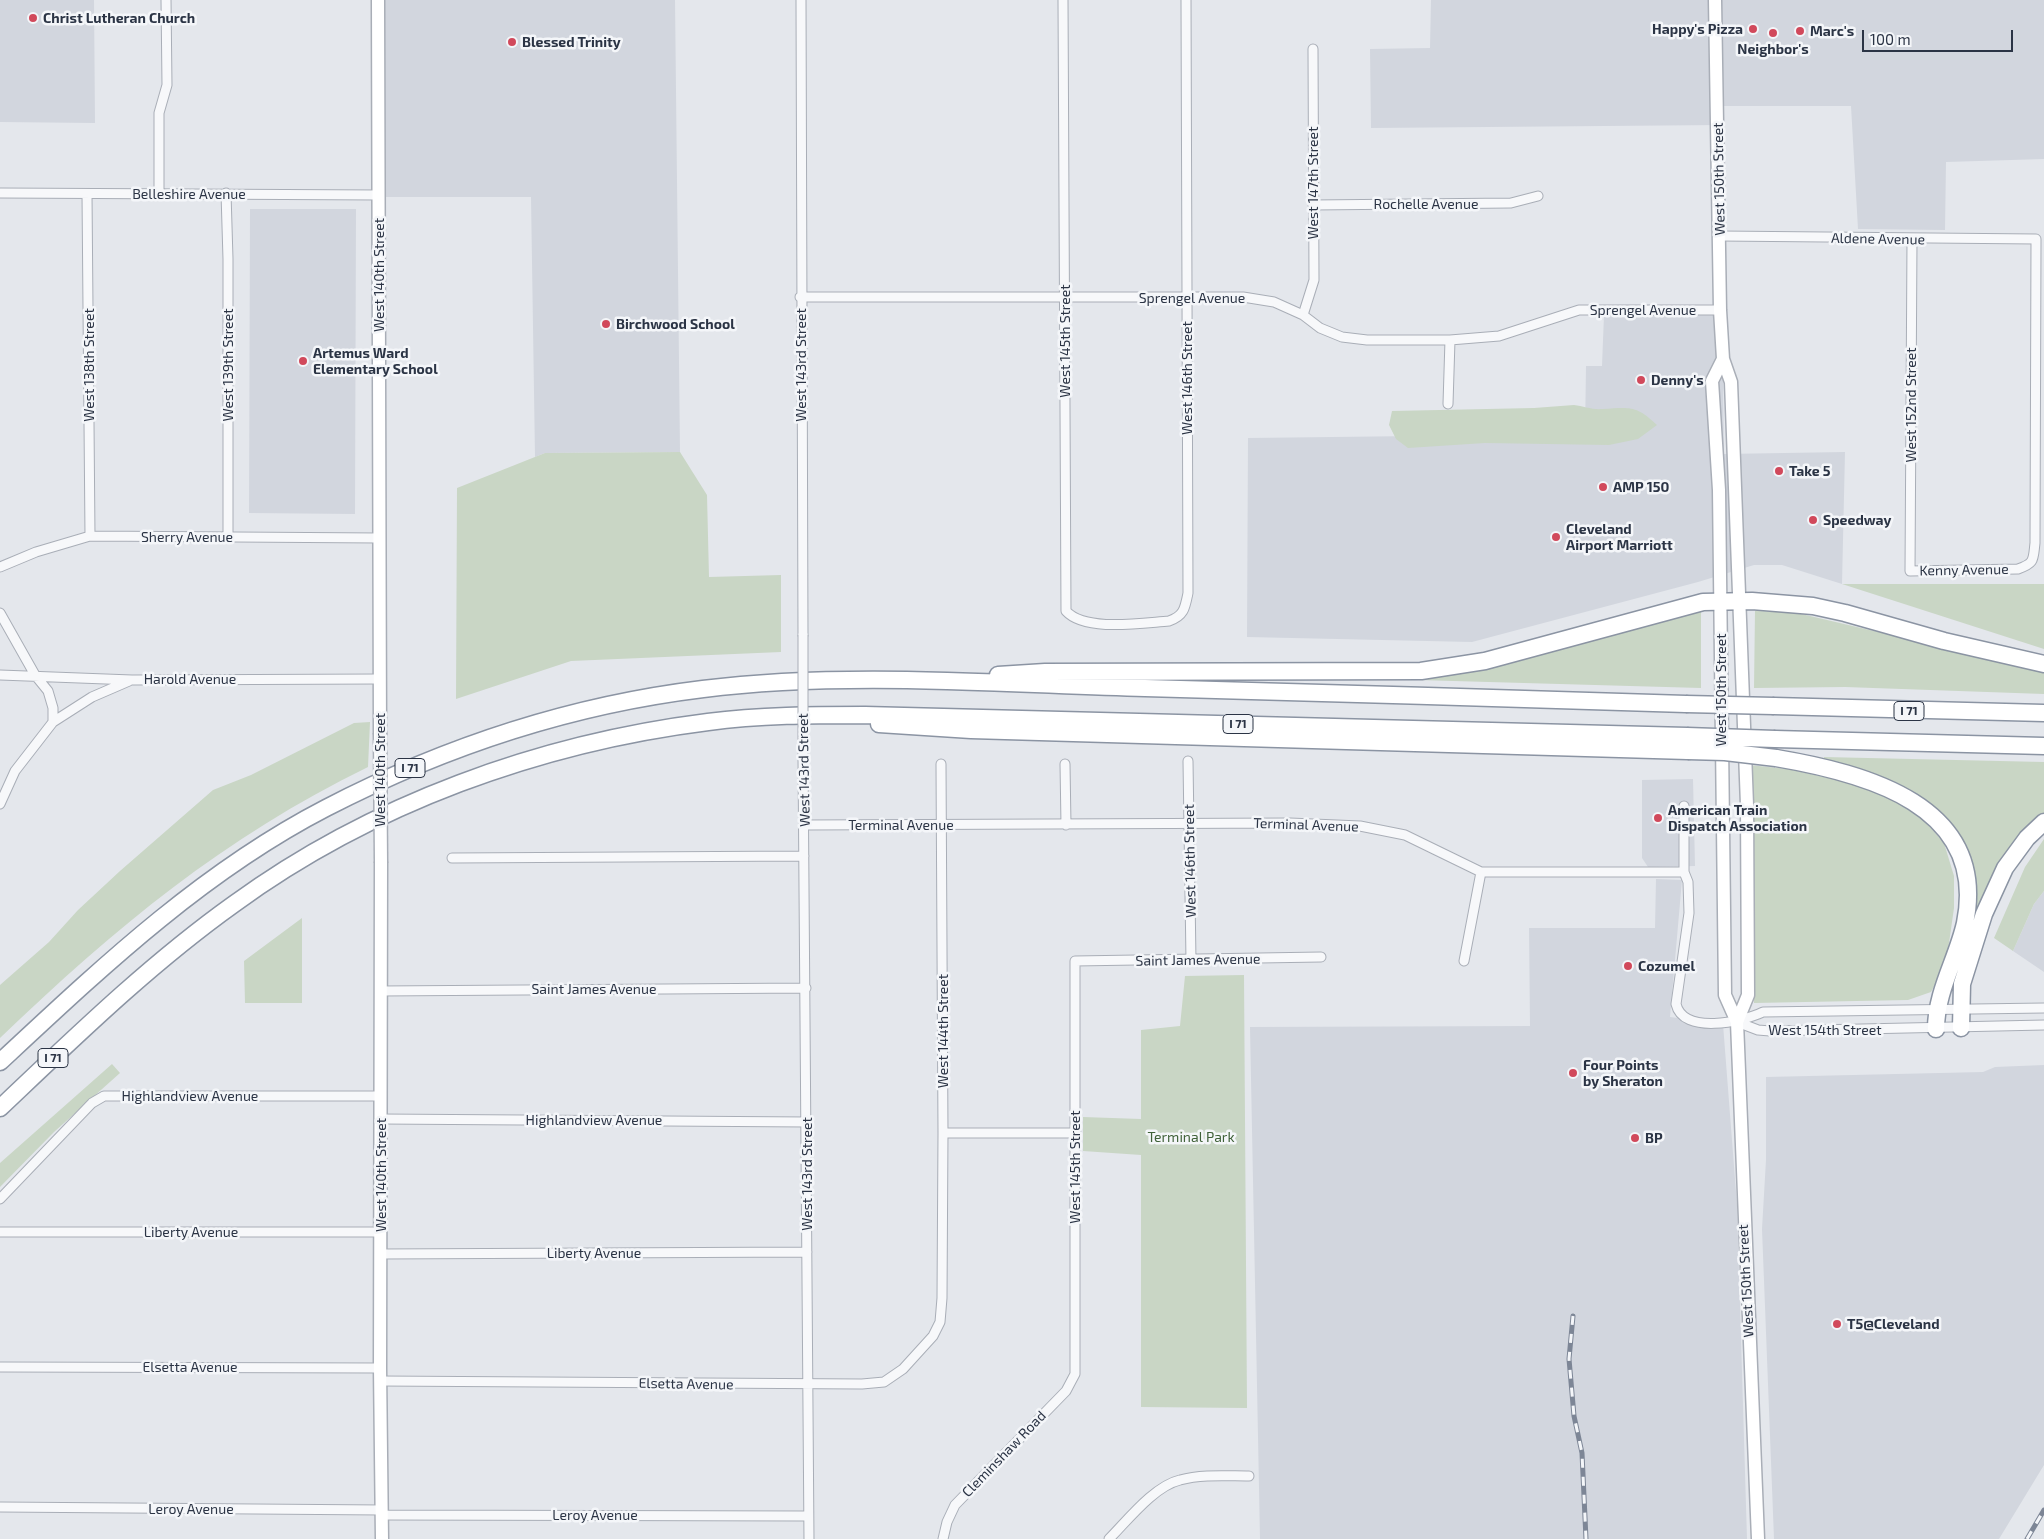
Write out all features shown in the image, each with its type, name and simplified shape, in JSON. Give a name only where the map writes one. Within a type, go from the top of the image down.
[{"type":"highway","points":[[905,682],[1045,672],[1421,671],[1485,661],[1703,602],[1783,603],[1845,613],[1944,641],[2044,664]]},
{"type":"highway","name":"I 71","points":[[0,1062],[135,938],[186,898],[233,865],[315,814],[392,776],[485,739],[591,709],[646,698],[746,685],[905,682],[2044,713]]},
{"type":"highway","name":"I 71","points":[[0,1108],[108,1006],[204,926],[284,871],[368,824],[462,782],[558,751],[619,737],[708,722],[790,716],[937,729],[1687,744]]},
{"type":"highway","points":[[1687,744],[1775,739],[2044,746]]},
{"type":"highway","points":[[1687,744],[1832,769],[1869,780],[1901,793],[1922,806],[1937,819],[1950,836],[1960,854],[1967,878],[1968,902],[1964,924],[1936,1009],[1936,1028]]},
{"type":"highway","points":[[1961,1028],[1962,984],[1995,886],[2014,855],[2044,822]]},
{"type":"main road","name":"West 140th Street","points":[[378,0],[381,863],[380,1381],[382,1539]]},
{"type":"main road","name":"West 150th Street","points":[[1715,0],[1720,310],[1722,358],[1731,382],[1747,805],[1748,995],[1736,1022]]},
{"type":"main road","name":"West 150th Street","points":[[1722,358],[1712,381],[1719,490],[1725,995],[1736,1022],[1758,1539]]},
{"type":"street","points":[[159,194],[160,113],[167,85],[166,0]]},
{"type":"street","name":"West 143rd Street","points":[[801,0],[800,297],[809,1539]]},
{"type":"street","name":"West 145th Street","points":[[1063,0],[1066,610],[1073,618],[1095,624],[1133,623]]},
{"type":"street","name":"West 146th Street","points":[[1133,623],[1169,621],[1178,618],[1185,611],[1188,593],[1186,0]]},
{"type":"street","name":"West 147th Street","points":[[1303,315],[1314,280],[1313,50]]},
{"type":"street","name":"Belleshire Avenue","points":[[0,193],[379,195]]},
{"type":"street","name":"West 139th Street","points":[[226,193],[228,259],[228,537]]},
{"type":"street","name":"West 138th Street","points":[[88,194],[90,536]]},
{"type":"street","name":"Rochelle Avenue","points":[[1313,205],[1511,204],[1538,196]]},
{"type":"street","name":"Aldene Avenue","points":[[1720,236],[1912,240],[2036,239],[2035,544],[2030,565],[2018,570]]},
{"type":"street","name":"West 152nd Street","points":[[1910,570],[1912,240]]},
{"type":"street","name":"Sprengel Avenue","points":[[800,297],[1187,298],[1243,296],[1274,302],[1303,315],[1320,328],[1342,337],[1367,340],[1450,340],[1499,336],[1579,310],[1720,310]]},
{"type":"street","points":[[1448,404],[1450,340]]},
{"type":"street","name":"Sherry Avenue","points":[[0,567],[36,552],[90,536],[379,538]]},
{"type":"street","name":"Kenny Avenue","points":[[1910,570],[2018,570]]},
{"type":"street","points":[[0,613],[36,675],[48,691],[53,708],[53,722]]},
{"type":"street","name":"Harold Avenue","points":[[0,674],[132,680],[379,679]]},
{"type":"street","points":[[0,804],[16,771],[53,722],[92,697],[132,680]]},
{"type":"street","name":"West 146th Street","points":[[1188,761],[1191,961]]},
{"type":"street","name":"West 144th Street","points":[[940,764],[943,1133],[942,1298]]},
{"type":"street","points":[[1065,764],[1066,825]]},
{"type":"street","points":[[1684,806],[1684,872],[1688,882],[1689,913],[1677,992],[1677,1010],[1687,1020],[1697,1022],[1736,1022]]},
{"type":"street","name":"Terminal Avenue","points":[[804,825],[941,826],[1290,823],[1360,826],[1404,835],[1480,872],[1684,872]]},
{"type":"street","points":[[452,858],[804,856]]},
{"type":"street","points":[[1464,961],[1480,872]]},
{"type":"street","name":"Saint James Avenue","points":[[1075,961],[1191,961],[1321,957]]},
{"type":"street","name":"West 145th Street","points":[[1074,1374],[1075,961]]},
{"type":"street","name":"Saint James Avenue","points":[[381,991],[806,988]]},
{"type":"street","name":"West 154th Street","points":[[1736,1022],[1763,1012],[2044,1008]]},
{"type":"street","name":"West 154th Street","points":[[1736,1022],[1758,1030],[1770,1031],[2044,1025]]},
{"type":"street","name":"Highlandview Avenue","points":[[0,1199],[92,1103],[104,1096],[380,1096]]},
{"type":"street","name":"Highlandview Avenue","points":[[381,1119],[807,1122]]},
{"type":"street","points":[[943,1133],[1076,1133]]},
{"type":"street","name":"Liberty Avenue","points":[[0,1232],[381,1232]]},
{"type":"street","name":"Liberty Avenue","points":[[381,1254],[807,1252]]},
{"type":"street","name":"Elsetta Avenue","points":[[380,1381],[808,1385],[884,1382],[903,1369],[933,1336],[940,1322],[942,1298]]},
{"type":"street","name":"Elsetta Avenue","points":[[0,1367],[380,1368]]},
{"type":"street","name":"Cleminshaw Road","points":[[943,1539],[946,1522],[955,1505],[1066,1391],[1074,1374]]},
{"type":"street","points":[[1109,1539],[1153,1495],[1178,1480],[1208,1476],[1249,1476]]},
{"type":"street","name":"Leroy Avenue","points":[[0,1507],[808,1516]]},
{"type":"shaded area","points":[[0,0],[94,0],[95,123],[0,122]]},
{"type":"shaded area","name":"Birchwood School","points":[[382,0],[675,0],[680,452],[545,453],[535,457],[531,197],[382,197]]},
{"type":"shaded area","points":[[1431,0],[2044,0],[2044,159],[1946,162],[1945,230],[1858,229],[1851,106],[1721,106],[1721,125],[1371,128],[1370,49],[1430,48]]},
{"type":"shaded area","name":"Artemus Ward Elementary School","points":[[250,209],[356,209],[355,514],[249,513]]},
{"type":"shaded area","points":[[1722,312],[1724,454],[1845,452],[1842,584],[1782,565],[1754,565],[1698,582],[1472,642],[1247,637],[1248,438],[1585,434],[1586,366],[1602,366],[1604,315]]},
{"type":"shaded area","points":[[1693,779],[1695,866],[1648,867],[1642,858],[1642,780]]},
{"type":"shaded area","points":[[1656,879],[1682,880],[1670,1017],[1723,1024],[1737,1205],[1747,1539],[1260,1539],[1250,1027],[1530,1026],[1529,928],[1655,928]]},
{"type":"shaded area","points":[[2044,891],[2044,972],[2013,951],[2034,904]]},
{"type":"shaded area","name":"T5@Cleveland","points":[[2044,1065],[2044,1465],[1999,1539],[1774,1539],[1762,1229],[1766,1160],[1766,1077],[1983,1072],[1995,1067]]},
{"type":"green space","points":[[1574,405],[1595,409],[1625,408],[1637,410],[1657,425],[1638,439],[1609,445],[1485,443],[1408,448],[1396,439],[1389,425],[1392,411],[1534,408]]},
{"type":"green space","points":[[680,452],[707,495],[709,577],[781,575],[781,652],[571,661],[456,699],[457,488],[545,453]]},
{"type":"green space","points":[[1842,584],[2044,584],[2044,649]]},
{"type":"green space","points":[[1701,611],[1701,688],[1418,680],[1418,675]]},
{"type":"green space","points":[[1755,611],[1793,612],[2044,671],[2044,694],[1845,687],[1754,688]]},
{"type":"green space","points":[[370,722],[368,767],[315,794],[266,824],[218,855],[173,888],[86,959],[0,1038],[0,985],[49,942],[78,910],[120,871],[213,790],[251,775],[354,723]]},
{"type":"green space","points":[[1824,757],[2044,762],[2044,813],[2011,846],[1997,868],[1980,911],[1974,909],[1974,887],[1971,867],[1965,849],[1945,817],[1930,804],[1893,783],[1823,762]]},
{"type":"green space","points":[[1749,765],[1788,769],[1878,789],[1915,810],[1944,843],[1954,876],[1954,908],[1946,964],[1931,992],[1908,1000],[1754,1003]]},
{"type":"green space","points":[[2044,839],[2044,891],[2034,904],[2013,951],[1994,938],[2025,867]]},
{"type":"green space","points":[[302,918],[302,1003],[245,1003],[244,961]]},
{"type":"green space","name":"Terminal Park","points":[[1244,975],[1247,1408],[1141,1407],[1141,1155],[1083,1151],[1083,1117],[1141,1119],[1141,1030],[1180,1026],[1185,976]]},
{"type":"green space","points":[[112,1064],[120,1073],[54,1132],[0,1187],[0,1163]]},
{"type":"railway","points":[[1573,1316],[1569,1359],[1574,1416],[1582,1453],[1586,1539]]},
{"type":"railway","points":[[2027,1539],[2044,1510]]},
{"type":"place","name":"Christ Lutheran Church","points":[[33,18]]},
{"type":"place","name":"Happy's Pizza","points":[[1753,29]]},
{"type":"place","name":"Marc's","points":[[1800,31]]},
{"type":"place","name":"Neighbor's","points":[[1773,33]]},
{"type":"place","name":"Blessed Trinity","points":[[512,42]]},
{"type":"place","name":"Birchwood School","points":[[606,324]]},
{"type":"place","name":"Artemus Ward Elementary School","points":[[303,361]]},
{"type":"place","name":"Denny's","points":[[1641,380]]},
{"type":"place","name":"Take 5","points":[[1779,471]]},
{"type":"place","name":"AMP 150","points":[[1603,487]]},
{"type":"place","name":"Speedway","points":[[1813,520]]},
{"type":"place","name":"Cleveland Airport Marriott","points":[[1556,537]]},
{"type":"place","name":"American Train Dispatch Association","points":[[1658,818]]},
{"type":"place","name":"Cozumel","points":[[1628,966]]},
{"type":"place","name":"Four Points by Sheraton","points":[[1573,1073]]},
{"type":"place","name":"BP","points":[[1635,1138]]},
{"type":"place","name":"T5@Cleveland","points":[[1837,1324]]}]
